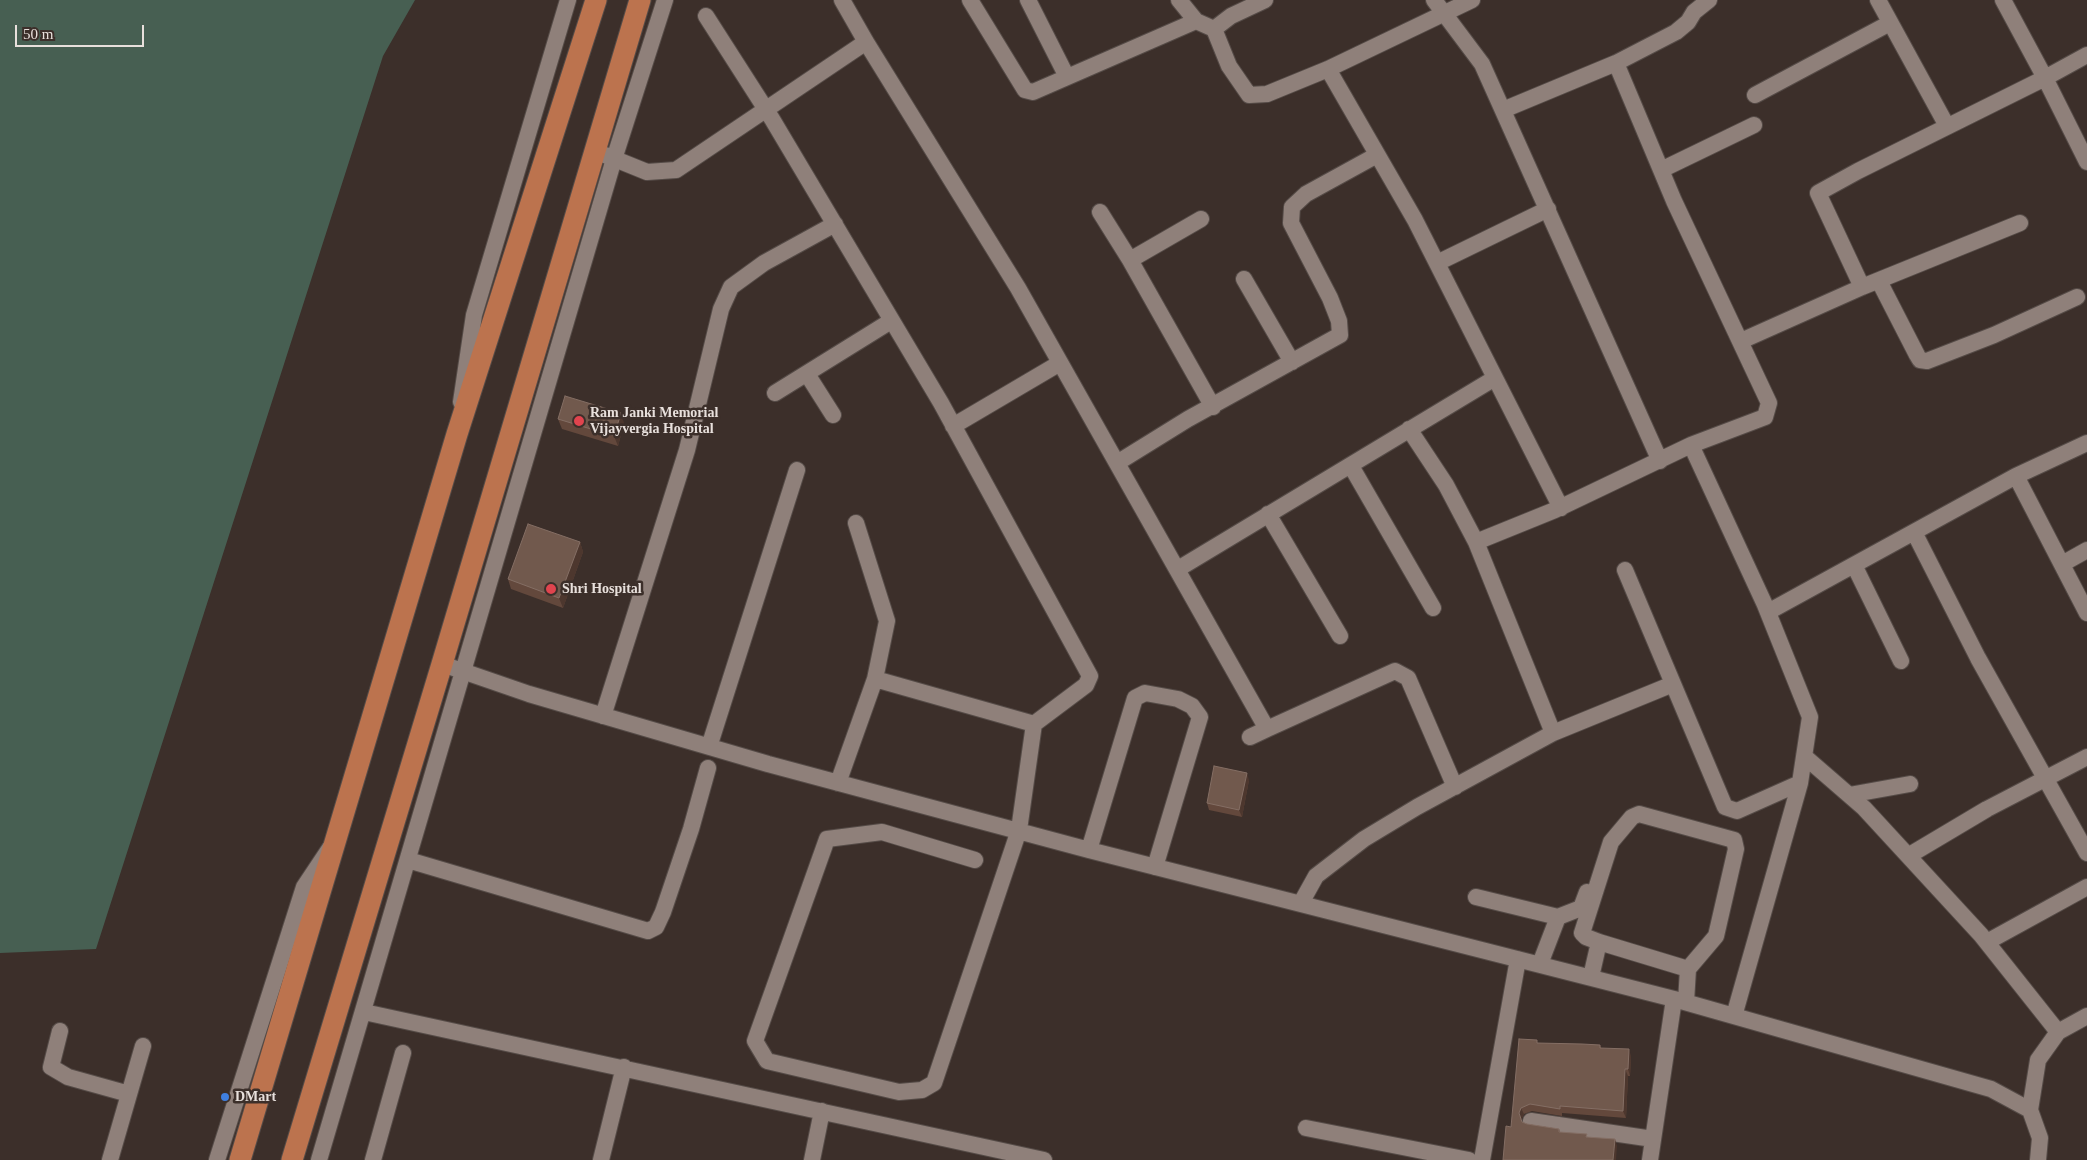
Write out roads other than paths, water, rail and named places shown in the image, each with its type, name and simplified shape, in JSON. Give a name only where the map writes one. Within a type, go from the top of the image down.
[{"type":"main road","points":[[240,1160],[457,434],[596,0]]},
{"type":"main road","points":[[292,1160],[452,668],[604,155],[640,0]]},
{"type":"street","points":[[457,434],[474,315],[513,179],[568,0]]},
{"type":"street","points":[[665,0],[604,155],[647,172],[676,170],[866,42]]},
{"type":"street","points":[[842,0],[1018,288],[1178,568],[1267,729]]},
{"type":"street","points":[[970,0],[1025,90],[1033,92],[1196,21]]},
{"type":"street","points":[[1028,0],[1067,77]]},
{"type":"street","points":[[1179,0],[1196,21],[1214,29],[1229,66],[1249,95],[1268,94],[1328,69],[1445,15],[1472,0]]},
{"type":"street","points":[[1214,29],[1231,16],[1265,0]]},
{"type":"street","points":[[1434,0],[1482,64],[1660,461]]},
{"type":"street","points":[[1503,110],[1616,63],[1676,32],[1688,22],[1694,12],[1710,0]]},
{"type":"street","points":[[1878,0],[1947,126]]},
{"type":"street","points":[[2003,0],[2087,162]]},
{"type":"street","points":[[706,16],[766,109],[953,426],[1090,676],[1086,684],[1034,724],[1019,830],[934,1083],[922,1090],[899,1092],[767,1061],[755,1041],[827,839],[882,832],[975,860]]},
{"type":"street","points":[[1755,95],[1890,23]]},
{"type":"street","points":[[1862,287],[1818,193],[2087,55]]},
{"type":"street","points":[[1476,542],[1560,508],[1691,446],[1765,417],[1769,403],[1661,170],[1616,63]]},
{"type":"street","points":[[1328,69],[1437,264],[1560,508]]},
{"type":"street","points":[[1661,170],[1754,125]]},
{"type":"street","points":[[1118,462],[1340,335],[1338,321],[1330,298],[1291,223],[1292,207],[1306,194],[1377,155]]},
{"type":"street","points":[[513,179],[536,186]]},
{"type":"street","points":[[1437,264],[1548,209]]},
{"type":"street","points":[[1100,212],[1130,260],[1213,407]]},
{"type":"street","points":[[1130,260],[1201,219]]},
{"type":"street","points":[[1741,341],[1862,287],[2020,223]]},
{"type":"street","points":[[603,716],[687,450],[721,309],[731,287],[764,263],[835,224]]},
{"type":"street","points":[[1244,279],[1292,362]]},
{"type":"street","points":[[1880,281],[1917,355],[1920,360],[1927,361],[1994,335],[2077,297]]},
{"type":"street","points":[[775,393],[891,321]]},
{"type":"street","points":[[953,426],[1060,363]]},
{"type":"street","points":[[807,374],[833,415]]},
{"type":"street","points":[[1178,568],[1495,378]]},
{"type":"street","points":[[1409,429],[1446,485],[1476,542],[1553,733]]},
{"type":"street","points":[[1768,612],[2016,476],[2087,443]]},
{"type":"street","points":[[1691,446],[1768,612],[1810,717],[1800,784],[1734,1016]]},
{"type":"street","points":[[1351,466],[1432,608]]},
{"type":"street","points":[[709,747],[797,470]]},
{"type":"street","points":[[2016,476],[2087,613]]},
{"type":"street","points":[[1268,514],[1340,636]]},
{"type":"street","points":[[838,783],[875,679],[887,620],[856,523]]},
{"type":"street","points":[[1914,532],[1978,658],[2087,853]]},
{"type":"street","points":[[2062,564],[2087,550]]},
{"type":"street","points":[[1854,565],[1901,661]]},
{"type":"street","points":[[1625,570],[1725,807],[1737,811],[1800,784]]},
{"type":"street","points":[[319,1160],[408,860],[452,668],[603,716],[838,783],[1089,850],[1591,977],[1734,1016],[1991,1089],[2030,1110]]},
{"type":"street","points":[[1250,738],[1395,671],[1408,678],[1455,787]]},
{"type":"street","points":[[875,679],[1034,724]]},
{"type":"street","points":[[1302,903],[1316,876],[1364,839],[1553,733],[1673,684]]},
{"type":"street","points":[[1089,850],[1135,698],[1145,693],[1178,699],[1192,706],[1200,717],[1155,866]]},
{"type":"street","points":[[1804,756],[1864,808],[1987,942],[2058,1032]]},
{"type":"street","points":[[1908,856],[1987,809],[2087,756]]},
{"type":"street","points":[[408,860],[648,931],[656,927],[663,912],[691,829],[708,768]]},
{"type":"street","points":[[1849,795],[1910,784]]},
{"type":"street","points":[[1650,1160],[1680,1001],[1688,969],[1716,936],[1736,849],[1734,840],[1639,814],[1632,817],[1610,842],[1582,933],[1586,937],[1599,942],[1688,969]]},
{"type":"street","points":[[1476,898],[1558,918],[1581,908],[1614,821]]},
{"type":"street","points":[[218,1160],[304,886],[335,842]]},
{"type":"street","points":[[1987,942],[2087,887]]},
{"type":"street","points":[[1540,964],[1558,918]]},
{"type":"street","points":[[1591,977],[1599,942]]},
{"type":"street","points":[[1482,1160],[1518,959]]},
{"type":"street","points":[[364,1012],[624,1067],[1044,1160]]},
{"type":"street","points":[[2038,1160],[2040,1138],[2030,1110],[2038,1060],[2058,1032],[2087,1016]]},
{"type":"street","points":[[60,1031],[51,1067],[68,1076],[129,1094]]},
{"type":"street","points":[[110,1160],[143,1046]]},
{"type":"street","points":[[373,1160],[403,1053]]},
{"type":"street","points":[[601,1160],[624,1067]]},
{"type":"street","points":[[812,1160],[822,1111]]},
{"type":"street","points":[[1531,1121],[1653,1139]]},
{"type":"street","points":[[1306,1128],[1469,1160]]},
{"type":"place","name":"Ram Janki Memorial Vijayvergia Hospital","points":[[579,421]]},
{"type":"place","name":"Shri Hospital","points":[[551,589]]},
{"type":"place","name":"DMart","points":[[225,1097]]}]
